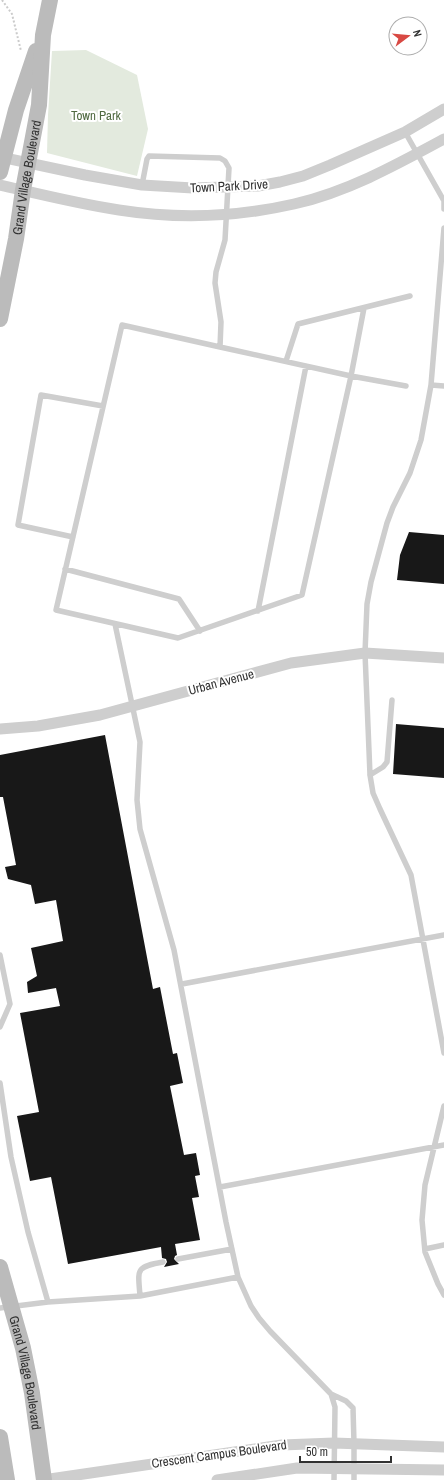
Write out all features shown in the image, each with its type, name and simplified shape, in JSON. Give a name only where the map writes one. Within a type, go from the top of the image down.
[{"type":"street","name":"Grand Village Boulevard","points":[[1,162],[16,110],[42,35],[50,0]]},
{"type":"street","name":"Grand Village Boulevard","points":[[0,319],[16,239],[23,190],[39,105],[42,35]]},
{"type":"street","name":"Town Park Drive","points":[[1,162],[29,163],[106,180],[142,185],[186,188],[258,186],[303,176],[366,150],[405,132],[444,109]]},
{"type":"street","name":"Town Park Drive","points":[[0,185],[118,210],[152,214],[227,214],[295,204],[336,191],[372,177],[444,139]]},
{"type":"street","name":"Urban Avenue","points":[[0,729],[38,726],[100,715],[291,663],[365,653],[390,653],[444,658]]},
{"type":"street","name":"Grand Village Boulevard","points":[[0,1267],[6,1307],[23,1348],[32,1393],[44,1480]]},
{"type":"street","points":[[0,1437],[7,1480]]},
{"type":"street","name":"Crescent Campus Boulevard","points":[[44,1480],[249,1449],[305,1443],[444,1446]]},
{"type":"street","name":"Crescent Campus Boulevard","points":[[217,1480],[297,1468],[444,1470]]},
{"type":"lane","points":[[405,132],[444,201],[444,210]]},
{"type":"lane","points":[[142,185],[149,156],[220,158],[225,161],[229,168],[225,240],[216,272],[215,283],[221,322],[220,346]]},
{"type":"lane","points":[[444,228],[431,385],[421,440],[410,473],[393,507],[387,523],[371,582],[367,604],[365,653],[370,775],[373,793],[411,875],[444,1053]]},
{"type":"lane","points":[[286,361],[298,324],[410,296]]},
{"type":"lane","points":[[364,308],[351,376],[302,595],[178,638],[56,610],[122,325],[351,376],[406,386]]},
{"type":"lane","points":[[258,610],[306,366]]},
{"type":"lane","points":[[431,385],[444,386]]},
{"type":"lane","points":[[73,537],[18,525],[41,395],[103,406]]},
{"type":"lane","points":[[65,569],[179,599],[200,631]]},
{"type":"lane","points":[[115,624],[140,742],[137,800],[140,829],[167,921],[182,984],[238,1277],[251,1306],[259,1318],[331,1394],[346,1400],[353,1408],[354,1480]]},
{"type":"lane","points":[[370,775],[383,767],[387,762],[392,700]]},
{"type":"lane","points":[[182,984],[444,935]]},
{"type":"lane","points":[[0,955],[10,1004],[3,1014],[0,1027]]},
{"type":"lane","points":[[0,1083],[13,1164],[28,1232],[48,1302]]},
{"type":"lane","points":[[444,1106],[424,1186],[422,1220],[425,1249],[438,1284],[444,1295]]},
{"type":"lane","points":[[220,1186],[444,1145]]},
{"type":"lane","points":[[425,1249],[444,1245]]},
{"type":"lane","points":[[178,1259],[232,1249]]},
{"type":"lane","points":[[140,1296],[140,1269],[146,1265],[163,1262]]},
{"type":"lane","points":[[6,1307],[48,1302],[140,1296],[238,1277]]},
{"type":"lane","points":[[331,1394],[335,1407],[334,1480]]},
{"type":"path","points":[[2,0],[12,14],[21,52],[34,56]]},
{"type":"green space","name":"Town Park","points":[[86,50],[137,75],[148,129],[137,176],[47,153],[52,51]]},
{"type":"building","points":[[409,532],[444,535],[444,584],[397,580],[400,555]]},
{"type":"building","points":[[396,724],[444,728],[444,778],[393,774]]},
{"type":"building","points":[[105,735],[153,989],[160,987],[173,1054],[177,1053],[183,1083],[170,1086],[184,1155],[196,1153],[200,1175],[195,1176],[199,1197],[192,1198],[200,1240],[175,1244],[177,1255],[174,1259],[179,1264],[164,1267],[167,1262],[166,1259],[162,1258],[161,1247],[68,1264],[51,1177],[30,1181],[17,1116],[39,1112],[20,1013],[60,1006],[56,988],[28,993],[27,982],[37,976],[31,948],[63,941],[56,900],[35,904],[31,885],[8,879],[5,867],[16,865],[3,797],[0,797],[0,755]]}]
